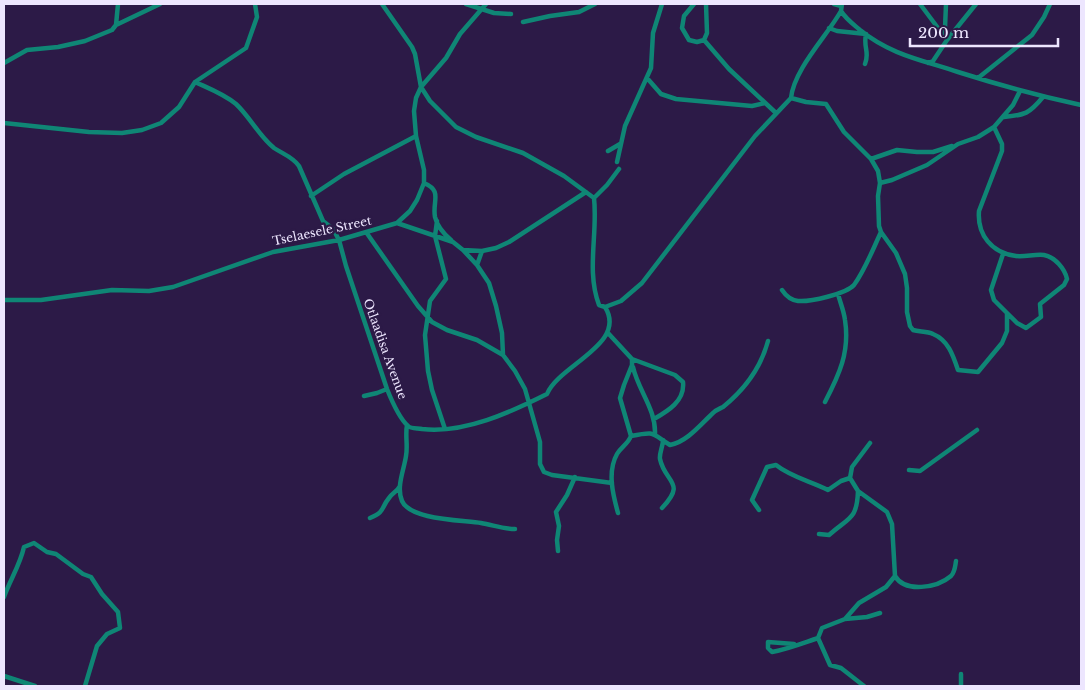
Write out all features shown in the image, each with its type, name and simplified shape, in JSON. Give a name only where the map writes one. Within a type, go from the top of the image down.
[{"type":"street","points":[[116,25],[118,4]]},
{"type":"street","points":[[4,63],[27,50],[58,47],[85,41],[112,30],[116,25],[160,4]]},
{"type":"street","points":[[4,123],[89,132],[122,133],[142,130],[161,123],[174,113],[195,82],[246,48],[258,17],[255,4]]},
{"type":"street","points":[[382,4],[412,47],[421,87],[430,101],[456,127],[476,137],[505,146],[530,157],[564,176],[594,198],[596,214],[592,279],[599,305],[605,307],[621,301],[642,283],[708,199],[717,183],[755,136],[790,98],[791,91],[802,70],[841,7]]},
{"type":"street","points":[[466,4],[494,13],[511,14]]},
{"type":"street","points":[[453,242],[397,223],[410,211],[424,183],[422,156],[416,136],[414,107],[421,87],[446,58],[460,34],[486,4]]},
{"type":"street","points":[[582,10],[587,4]]},
{"type":"street","points":[[523,22],[582,10],[595,4]]},
{"type":"street","points":[[617,162],[620,144],[628,119],[651,68],[654,33],[662,4]]},
{"type":"street","points":[[694,4],[684,16],[682,28],[689,40],[697,42],[704,40],[708,33],[706,4]]},
{"type":"street","points":[[834,4],[841,7],[866,34],[881,46],[897,53],[1043,97],[1081,105]]},
{"type":"street","points":[[920,4],[946,40]]},
{"type":"street","points":[[942,34],[946,4]]},
{"type":"street","points":[[928,63],[933,61],[946,40],[976,4]]},
{"type":"street","points":[[978,78],[1032,35],[1050,4]]},
{"type":"street","points":[[829,28],[837,31],[866,34]]},
{"type":"street","points":[[865,64],[868,56],[864,44],[866,34]]},
{"type":"street","points":[[704,40],[729,68],[776,113]]},
{"type":"street","points":[[647,78],[660,94],[676,99],[752,106],[765,103]]},
{"type":"street","name":"Otlaadisa Avenue","points":[[195,82],[236,104],[275,148],[295,161],[323,221],[333,229],[339,240],[387,389],[395,408],[407,425]]},
{"type":"street","points":[[871,159],[897,150],[934,152],[978,137],[994,127],[1003,117],[1013,105],[1020,90]]},
{"type":"street","points":[[1003,117],[1018,115],[1032,110],[1043,97]]},
{"type":"street","points":[[790,98],[826,104],[844,132],[871,159],[878,171],[880,183],[879,226],[881,232],[896,253],[905,274],[907,312],[910,326],[913,330],[932,334],[944,341],[952,352],[958,370],[978,372],[1002,343],[1007,331],[1008,313]]},
{"type":"street","points":[[994,127],[1002,144],[1002,151],[979,211],[978,221],[983,236],[1003,254],[1018,257],[1045,255],[1056,262],[1066,273],[1067,279],[1064,285],[1040,304],[1041,317],[1026,328],[1017,323],[994,300],[991,290],[1003,254]]},
{"type":"street","points":[[311,196],[344,174],[416,136]]},
{"type":"street","points":[[608,151],[620,144]]},
{"type":"street","points":[[880,183],[927,165],[958,144]]},
{"type":"street","points":[[594,198],[608,185],[620,169]]},
{"type":"street","points":[[424,183],[430,185],[434,190],[436,197],[435,217],[447,237],[477,265],[489,283],[502,333],[503,355]]},
{"type":"street","points":[[463,250],[482,252],[509,242],[586,192]]},
{"type":"street","points":[[437,221],[435,236],[446,279],[430,301],[425,336],[428,371],[432,390],[445,429]]},
{"type":"street","name":"Tselaesele Street","points":[[4,300],[41,300],[112,290],[149,291],[173,287],[273,252],[339,240],[397,223]]},
{"type":"street","points":[[366,232],[427,318],[447,330],[478,340],[503,355],[515,371],[530,402],[540,442],[540,464],[542,469],[547,473],[612,483]]},
{"type":"street","points":[[782,290],[786,297],[797,301],[805,301],[838,294],[854,285],[881,232]]},
{"type":"street","points":[[477,265],[482,252]]},
{"type":"street","points":[[825,402],[840,374],[846,351],[845,320],[838,294]]},
{"type":"street","points":[[515,529],[506,529],[469,521],[455,521],[413,512],[404,505],[401,485],[406,454],[407,425],[431,430],[445,429],[486,419],[547,394],[558,380],[602,341],[608,333],[609,318],[605,307]]},
{"type":"street","points":[[608,333],[632,359],[675,375],[683,382],[682,394],[673,407],[654,420]]},
{"type":"street","points":[[631,436],[644,433],[655,434],[670,445],[680,441],[704,422],[714,411],[723,406],[756,370],[768,341]]},
{"type":"street","points":[[632,359],[635,376],[654,420],[655,434]]},
{"type":"street","points":[[618,513],[612,483],[614,462],[617,454],[631,436],[620,398],[632,365]]},
{"type":"street","points":[[364,396],[387,389]]},
{"type":"street","points":[[909,470],[920,471],[977,430]]},
{"type":"street","points":[[662,508],[674,493],[670,478],[660,459],[663,440]]},
{"type":"street","points":[[870,443],[852,467],[850,478],[858,491],[887,512],[892,524],[895,576],[898,582],[910,586],[926,587],[937,584],[951,576],[955,570],[956,561]]},
{"type":"street","points":[[759,510],[752,500],[767,467],[776,465],[787,474],[828,490],[841,481],[850,478]]},
{"type":"street","points":[[558,551],[559,526],[556,512],[567,496],[575,477]]},
{"type":"street","points":[[370,518],[381,513],[389,497],[398,491],[401,485]]},
{"type":"street","points":[[819,534],[829,535],[852,517],[856,510],[858,491]]},
{"type":"street","points":[[4,597],[14,571],[21,561],[24,547],[34,543],[46,552],[56,554],[83,574],[91,577],[102,594],[118,612],[120,628],[107,634],[98,646],[85,686]]},
{"type":"street","points":[[845,619],[859,603],[886,587],[895,576]]},
{"type":"street","points":[[864,686],[841,668],[830,665],[818,638],[822,628],[845,619],[867,617],[880,613]]},
{"type":"street","points":[[794,644],[787,649],[772,652],[768,648],[768,642],[794,644],[818,638]]},
{"type":"street","points":[[961,674],[961,686]]},
{"type":"street","points":[[4,676],[35,686]]}]
